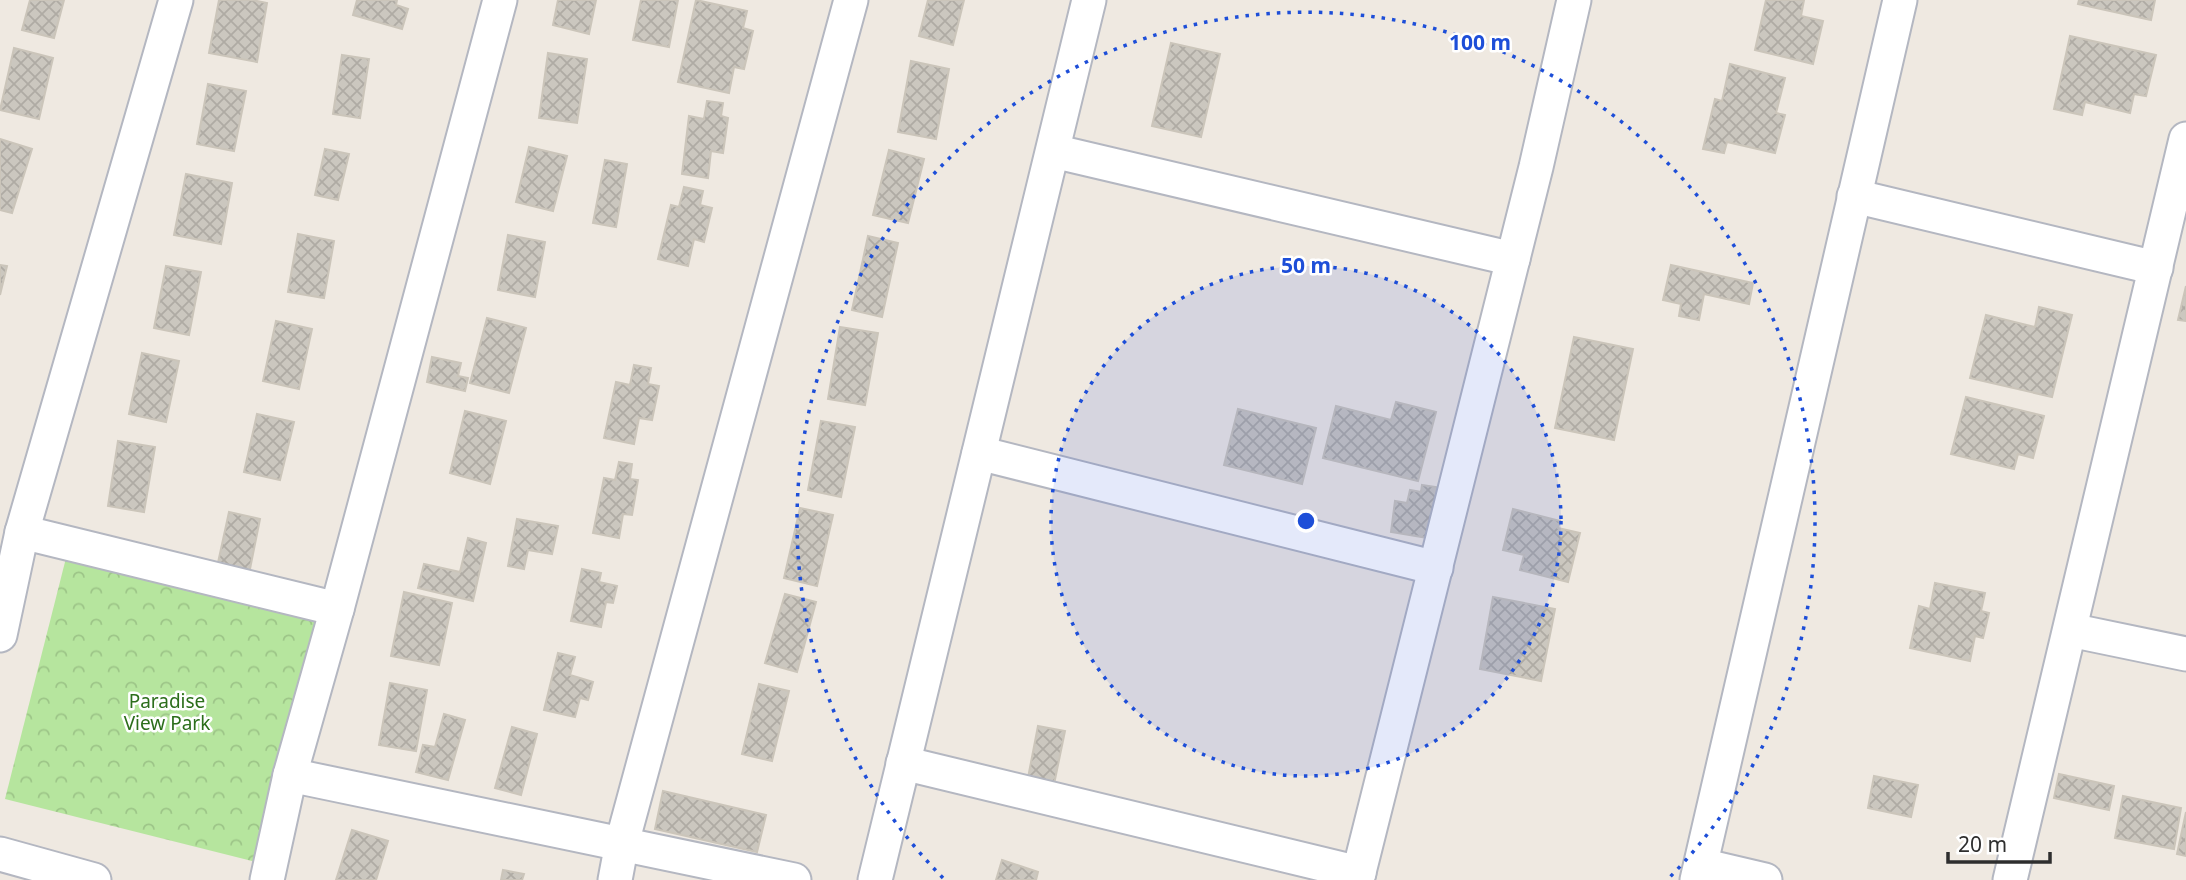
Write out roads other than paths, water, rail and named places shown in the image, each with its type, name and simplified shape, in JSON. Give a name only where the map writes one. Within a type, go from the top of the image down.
[{"type":"street","points":[[0,635],[22,532],[176,0]]},
{"type":"street","points":[[267,880],[290,775],[500,0]]},
{"type":"street","points":[[615,880],[622,843],[851,0]]},
{"type":"street","points":[[875,880],[1090,0]]},
{"type":"street","points":[[903,762],[1358,877],[1513,259],[1574,0]]},
{"type":"street","points":[[1765,880],[1699,872],[1900,0]]},
{"type":"street","points":[[2010,880],[2186,139]]},
{"type":"street","points":[[1052,151],[1513,259]]},
{"type":"street","points":[[1854,196],[2156,268]]},
{"type":"street","points":[[979,453],[1436,568]]},
{"type":"street","points":[[22,532],[337,609]]},
{"type":"street","points":[[2070,630],[2186,654]]},
{"type":"street","points":[[290,775],[794,880]]},
{"type":"street","points":[[0,854],[94,880]]},
{"type":"park label","name":"Paradise View Park","points":[[167,712]]}]
